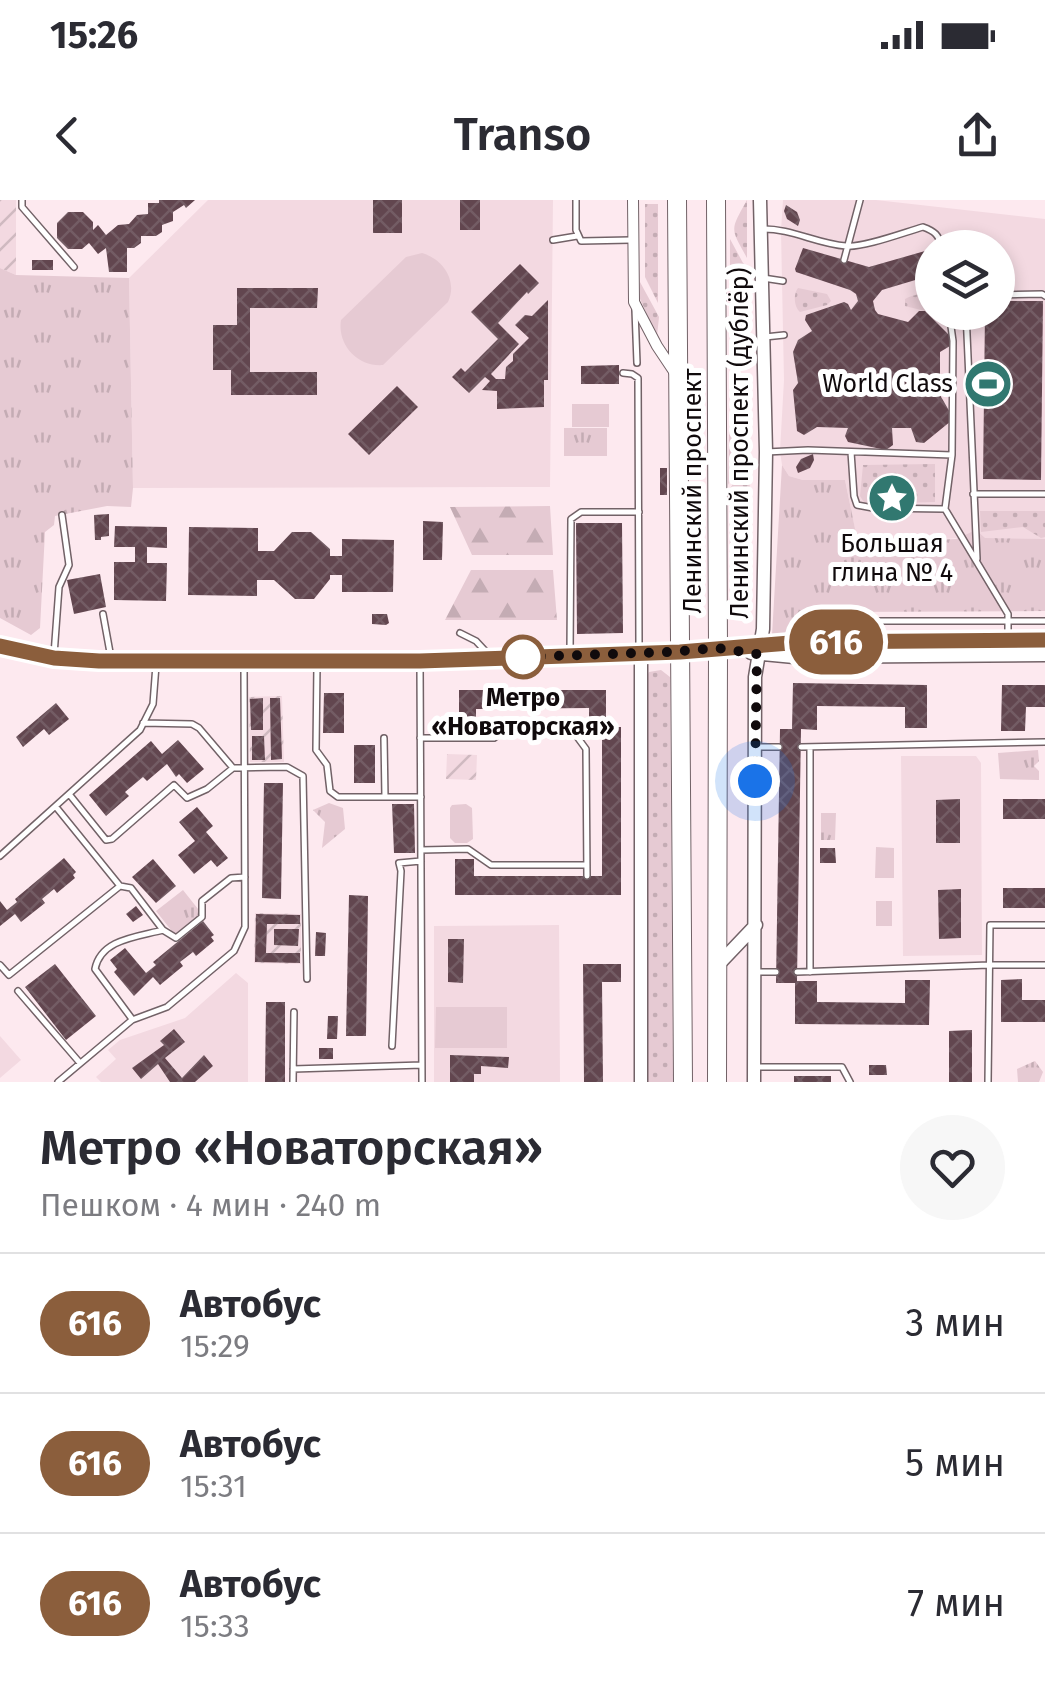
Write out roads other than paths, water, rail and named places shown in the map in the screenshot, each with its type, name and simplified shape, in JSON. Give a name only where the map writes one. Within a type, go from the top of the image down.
[{"type":"main road","name":"Ленинский проспект","points":[[678,200],[682,1082]]},
{"type":"main road","name":"Ленинский проспект","points":[[716,200],[717,1082]]},
{"type":"street","points":[[633,200],[634,302],[678,377]]},
{"type":"street","name":"Ленинский проспект (дублёр)","points":[[754,1075],[755,746],[773,452],[760,200]]},
{"type":"street","points":[[0,646],[54,658],[111,661],[317,662],[420,661],[640,649],[758,649],[802,642],[1045,640]]},
{"type":"street","points":[[640,649],[642,1082]]},
{"type":"street","points":[[758,649],[794,657],[1045,655]]},
{"type":"street","points":[[716,967],[756,925]]},
{"type":"lane","points":[[22,200],[22,207],[74,267]]},
{"type":"lane","points":[[576,200],[577,236],[581,241],[634,240]]},
{"type":"lane","points":[[844,260],[860,200]]},
{"type":"lane","points":[[761,229],[781,230],[849,247],[923,227],[933,230]]},
{"type":"lane","points":[[553,240],[577,236]]},
{"type":"lane","points":[[763,278],[783,281]]},
{"type":"lane","points":[[1015,295],[1045,296]]},
{"type":"lane","points":[[634,302],[637,364]]},
{"type":"lane","points":[[951,330],[952,455],[945,508],[1008,614],[1008,640]]},
{"type":"lane","points":[[967,330],[976,562]]},
{"type":"lane","points":[[765,336],[784,335]]},
{"type":"lane","points":[[623,373],[638,378],[640,649]]},
{"type":"lane","points":[[851,451],[857,505],[945,508]]},
{"type":"lane","points":[[773,452],[952,455]]},
{"type":"lane","points":[[972,494],[1045,494]]},
{"type":"lane","points":[[570,654],[571,519],[581,512],[639,512]]},
{"type":"lane","points":[[54,658],[59,587],[70,564],[62,515]]},
{"type":"lane","points":[[104,614],[111,661]]},
{"type":"lane","points":[[802,642],[835,621],[1045,621]]},
{"type":"lane","points":[[460,633],[492,658]]},
{"type":"lane","points":[[420,661],[422,1082]]},
{"type":"lane","points":[[0,856],[140,730],[153,704],[156,662]]},
{"type":"lane","points":[[58,1082],[132,1020],[167,1007],[234,950],[245,927],[244,662]]},
{"type":"lane","points":[[317,662],[316,750],[327,764],[330,791],[338,798],[420,797]]},
{"type":"lane","points":[[143,723],[192,724],[232,768]]},
{"type":"lane","points":[[420,738],[494,738],[508,728],[562,726],[575,734],[586,749],[587,876]]},
{"type":"lane","points":[[384,738],[385,797]]},
{"type":"lane","points":[[801,747],[1045,742]]},
{"type":"lane","points":[[755,746],[779,747]]},
{"type":"lane","points":[[810,747],[810,972]]},
{"type":"lane","points":[[69,794],[106,840],[174,786],[187,798],[206,789],[232,768],[244,767],[287,767],[303,776],[307,978]]},
{"type":"lane","points":[[56,806],[120,886],[132,888],[162,930],[176,938],[202,917],[202,900],[230,878],[245,877]]},
{"type":"lane","points":[[421,850],[468,849],[491,865],[587,865]]},
{"type":"lane","points":[[392,1046],[399,863],[421,861]]},
{"type":"lane","points":[[0,965],[9,975],[120,886]]},
{"type":"lane","points":[[988,1082],[990,926],[1045,925]]},
{"type":"lane","points":[[132,1020],[96,970],[96,963],[109,945],[162,930]]},
{"type":"lane","points":[[798,972],[1045,965]]},
{"type":"lane","points":[[754,972],[776,972]]},
{"type":"lane","points":[[18,991],[80,1063]]},
{"type":"lane","points":[[293,1082],[294,1012]]},
{"type":"lane","points":[[293,1069],[422,1065]]},
{"type":"lane","points":[[754,1075],[842,1067],[850,1082]]},
{"type":"place","name":"World Class","points":[[988,384]]},
{"type":"place","name":"Большая глина № 4","points":[[892,498]]},
{"type":"place","name":"Метро «Новаторская»","points":[[523,657]]}]
